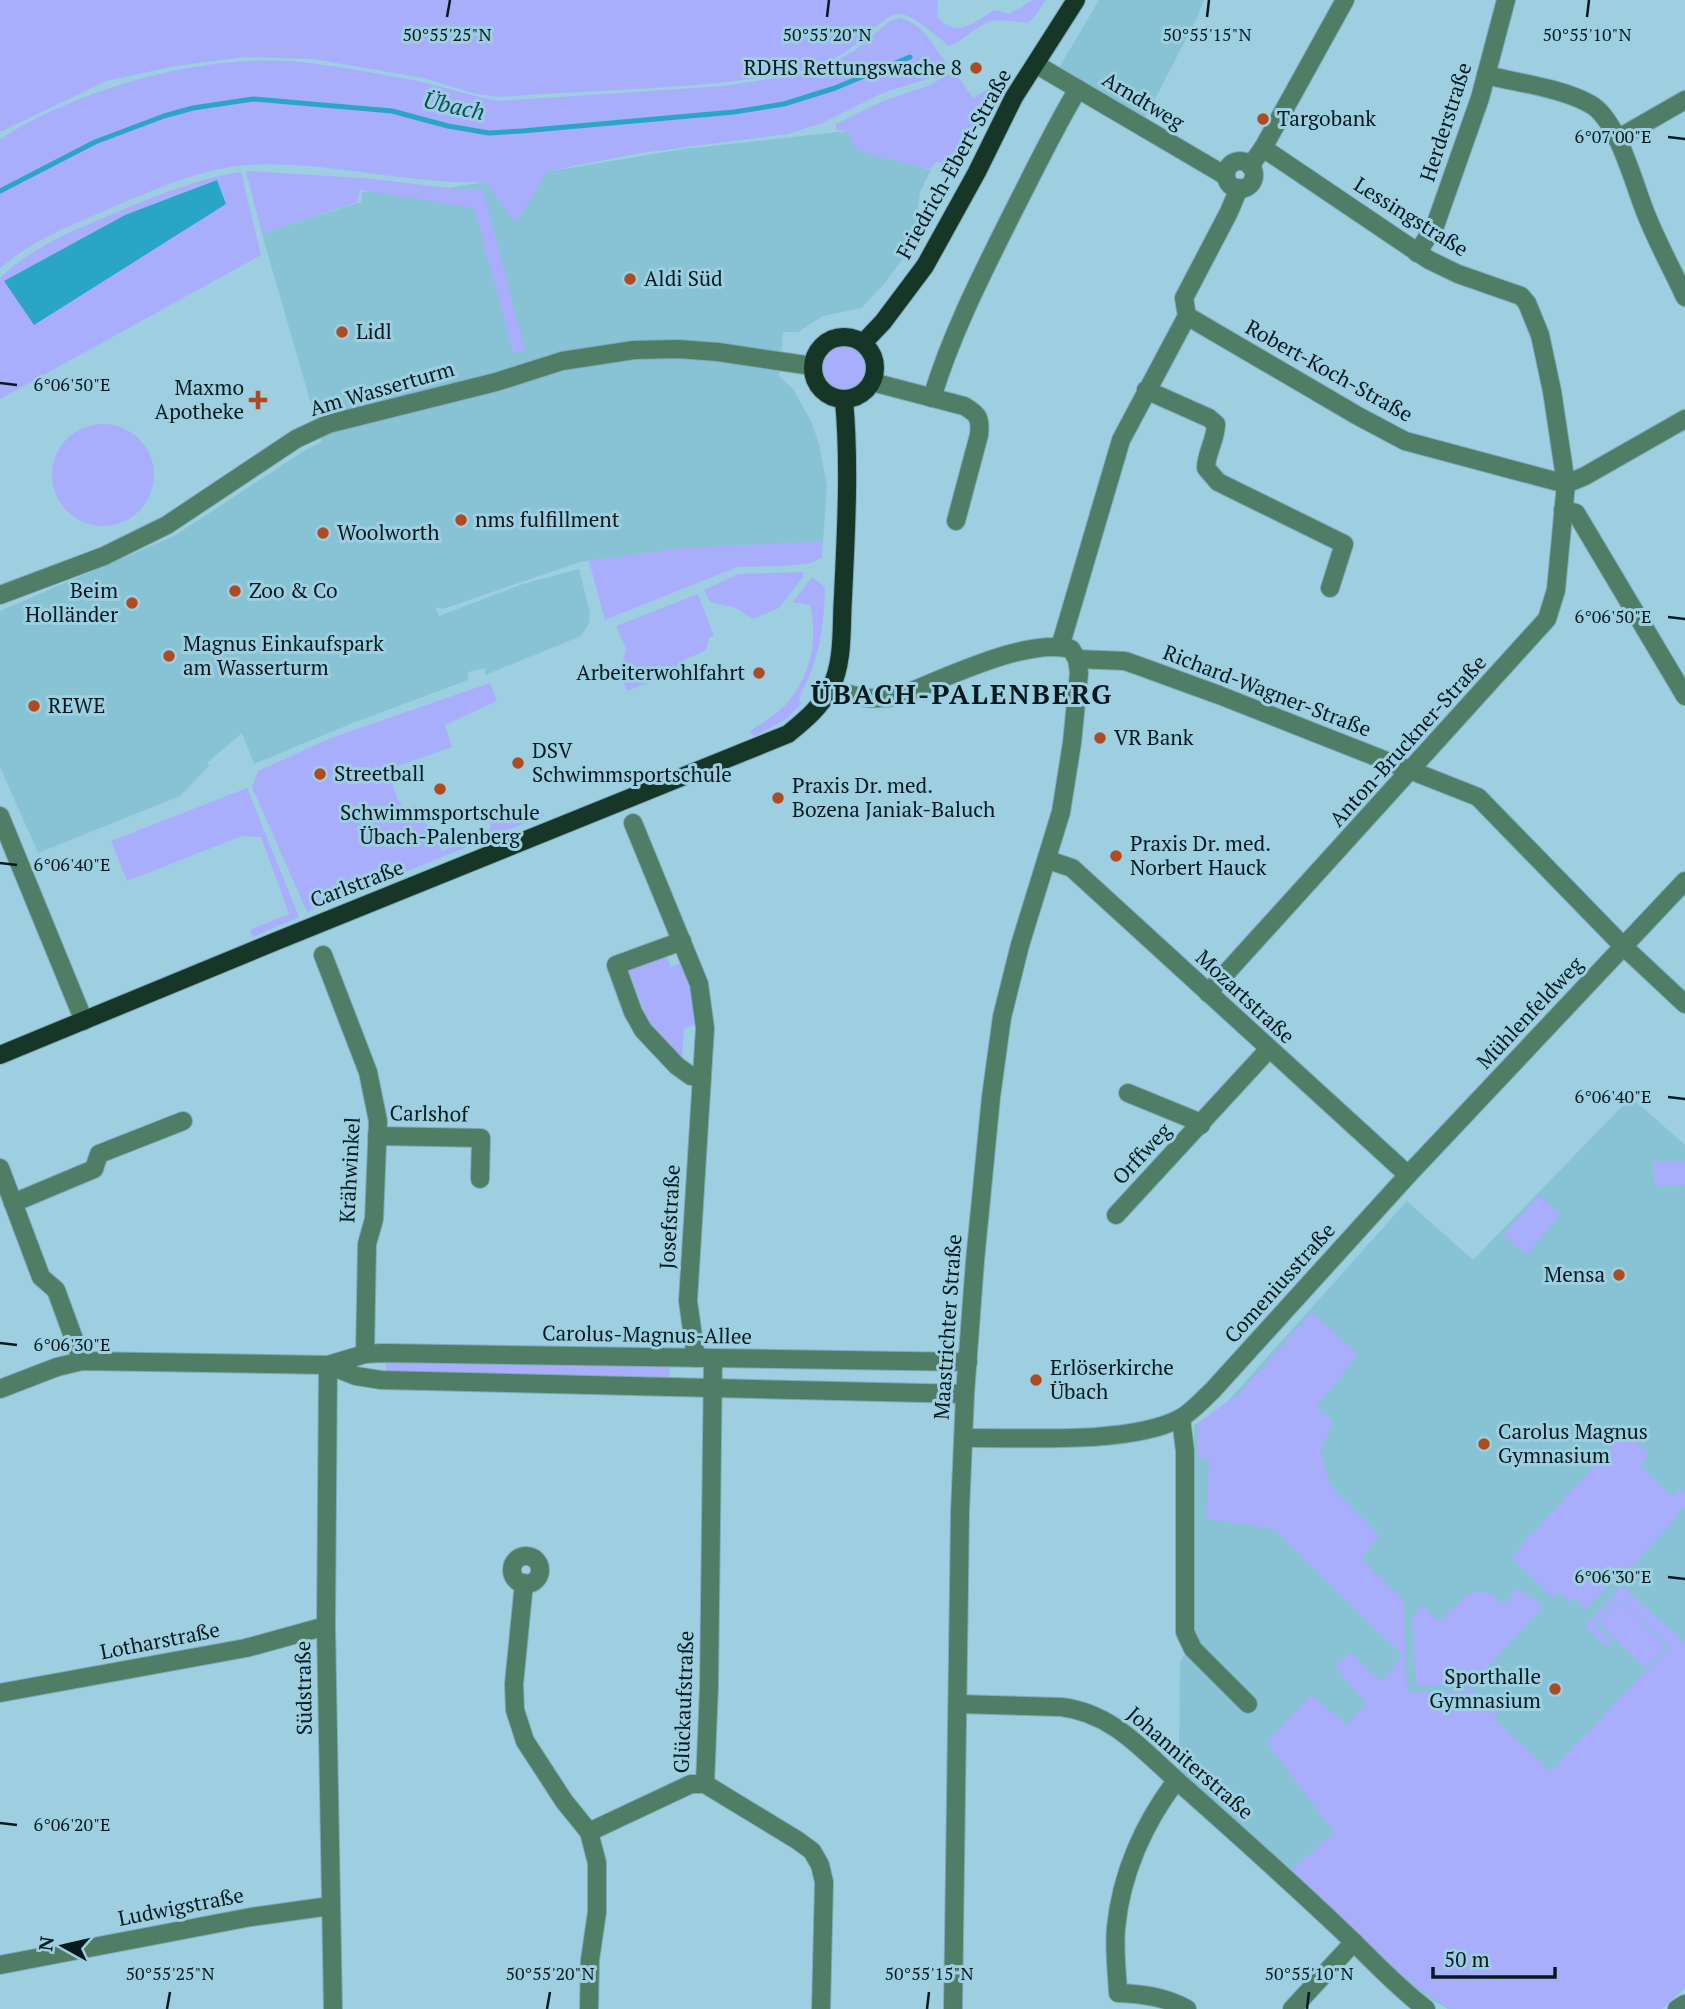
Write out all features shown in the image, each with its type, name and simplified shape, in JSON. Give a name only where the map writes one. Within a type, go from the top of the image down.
[{"type":"main road","name":"Friedrich-Ebert-Straße","points":[[863,343],[892,311],[925,265],[977,172],[1014,97],[1037,65],[1076,0]]},
{"type":"main road","points":[[851,337],[863,343],[874,363],[872,382],[858,396],[844,400],[828,396],[821,391],[814,379],[812,366],[820,347],[832,339],[851,337]]},
{"type":"main road","points":[[831,687],[838,662],[844,575],[844,400]]},
{"type":"main road","name":"Carlstraße","points":[[0,1055],[788,734],[813,713],[831,687]]},
{"type":"street","points":[[1060,647],[1121,440],[1187,316],[1184,298],[1229,212],[1232,182],[1246,187],[1252,181],[1254,174],[1250,166],[1263,148],[1345,0]]},
{"type":"street","name":"Herderstraße","points":[[1417,253],[1435,226],[1486,75],[1507,0]]},
{"type":"street","name":"Arndtweg","points":[[1037,65],[1232,182]]},
{"type":"street","points":[[1486,75],[1570,96],[1593,105],[1608,122],[1617,139],[1647,217],[1685,297]]},
{"type":"street","points":[[932,398],[937,379],[984,269],[1078,89]]},
{"type":"street","points":[[1617,139],[1685,100]]},
{"type":"street","name":"Lessingstraße","points":[[1263,148],[1417,253],[1458,274],[1511,291],[1527,303],[1540,335],[1552,391],[1566,484]]},
{"type":"street","name":"Robert-Koch-Straße","points":[[1187,316],[1405,441],[1566,484]]},
{"type":"street","name":"Am Wasserturm","points":[[0,595],[104,556],[167,525],[296,439],[328,424],[496,382],[562,361],[634,350],[718,352],[812,366]]},
{"type":"street","points":[[872,382],[964,406],[976,413],[981,421],[956,521]]},
{"type":"street","points":[[1146,390],[1209,418],[1216,425],[1206,468],[1218,482],[1344,544],[1330,587]]},
{"type":"street","points":[[1566,484],[1685,419]]},
{"type":"street","name":"Anton-Bruckner-Straße","points":[[1208,993],[1548,619],[1556,590],[1566,484]]},
{"type":"street","points":[[1563,510],[1576,513],[1685,696]]},
{"type":"street","points":[[831,687],[845,694],[880,700],[899,696],[1016,652],[1060,647],[1071,649],[1077,659]]},
{"type":"street","name":"Richard-Wagner-Straße","points":[[1077,659],[1125,661],[1478,797],[1623,946],[1685,1003]]},
{"type":"street","name":"Maastrichter Straße","points":[[953,2009],[960,1535],[965,1394],[983,1169],[1002,1017],[1020,945],[1061,812],[1072,743],[1079,673],[1077,659]]},
{"type":"street","points":[[0,816],[84,1021]]},
{"type":"street","name":"Josefstraße","points":[[633,823],[700,991],[705,1028],[688,1301],[705,1358]]},
{"type":"street","name":"Mozartstraße","points":[[1048,860],[1072,868],[1268,1050],[1408,1175]]},
{"type":"street","name":"Mühlenfeldweg","points":[[1408,1175],[1685,881]]},
{"type":"street","points":[[682,941],[617,965],[633,1012],[643,1030],[677,1066],[691,1076],[702,1078]]},
{"type":"street","name":"Krähwinkel","points":[[323,955],[368,1072],[378,1121],[374,1216],[367,1247],[365,1354]]},
{"type":"street","name":"Orffweg","points":[[1116,1214],[1268,1050]]},
{"type":"street","name":"Orffweg","points":[[1128,1093],[1201,1125]]},
{"type":"street","points":[[13,1203],[94,1169],[99,1154],[183,1121]]},
{"type":"street","name":"Carlshof","points":[[377,1136],[481,1138],[480,1179]]},
{"type":"street","points":[[0,1168],[41,1278],[56,1290],[82,1362]]},
{"type":"street","name":"Comeniusstraße","points":[[964,1438],[1104,1436],[1152,1429],[1181,1418],[1212,1391],[1408,1175]]},
{"type":"street","name":"Carolus-Magnus-Allee","points":[[0,1390],[57,1367],[82,1362],[328,1365],[365,1354],[968,1362]]},
{"type":"street","name":"Glückaufstraße","points":[[589,1832],[691,1784],[705,1784],[709,1700],[713,1387],[705,1358]]},
{"type":"street","name":"Carolus-Magnus-Allee","points":[[328,1365],[356,1376],[381,1380],[467,1384],[965,1394]]},
{"type":"street","name":"Südstraße","points":[[328,1365],[326,1626],[333,2009]]},
{"type":"street","points":[[1181,1418],[1185,1451],[1185,1632],[1192,1649],[1248,1704]]},
{"type":"street","points":[[524,1583],[514,1684],[515,1710],[525,1741],[564,1801],[589,1832],[597,1863],[597,1912],[590,1960],[589,2009]]},
{"type":"street","name":"Lotharstraße","points":[[0,1693],[246,1648],[326,1626]]},
{"type":"street","name":"Johanniterstraße","points":[[958,1704],[1040,1705],[1082,1711],[1103,1719],[1121,1731],[1259,1853],[1354,1942],[1399,1989],[1426,2009]]},
{"type":"street","points":[[1176,1781],[1143,1833],[1131,1864],[1116,1929],[1116,1963],[1118,1993],[1154,1996],[1187,2009]]},
{"type":"street","points":[[705,1784],[797,1840],[812,1851],[820,1866],[824,1882],[821,2009]]},
{"type":"street","name":"Ludwigstraße","points":[[0,1965],[251,1917],[330,1906]]},
{"type":"street","points":[[1292,2009],[1354,1942]]},
{"type":"street","points":[[1677,2009],[1685,2004]]},
{"type":"shaded area","points":[[0,0],[938,0],[937,17],[944,24],[959,28],[972,24],[994,10],[1009,14],[1033,0],[1046,0],[1029,22],[991,21],[949,46],[919,22],[900,14],[882,22],[837,57],[809,69],[732,81],[655,88],[500,97],[476,94],[424,78],[313,59],[246,57],[175,66],[106,81],[0,132]]},
{"type":"shaded area","points":[[1099,0],[1204,0],[1145,118],[1059,68]]},
{"type":"shaded area","points":[[900,18],[923,31],[947,63],[947,67],[933,77],[885,92],[822,123],[788,134],[641,153],[548,171],[516,223],[485,182],[426,180],[307,166],[247,165],[211,171],[175,182],[78,222],[24,250],[0,269],[0,139],[72,102],[153,76],[195,67],[278,61],[317,64],[422,82],[500,101],[725,86],[813,72],[854,51],[890,21]]},
{"type":"shaded area","points":[[954,71],[973,98],[993,86],[957,159],[947,163],[936,162],[931,169],[877,157],[856,149],[848,131],[836,130],[836,124],[883,101],[930,85]]},
{"type":"shaded area","points":[[848,131],[857,149],[931,170],[920,192],[915,234],[907,253],[884,284],[861,308],[823,316],[798,332],[783,332],[779,376],[793,389],[811,421],[819,444],[827,486],[823,542],[682,548],[580,562],[443,609],[435,607],[439,616],[523,584],[579,569],[590,613],[589,623],[581,636],[485,675],[485,668],[468,672],[468,680],[355,722],[254,764],[242,733],[207,763],[209,766],[180,796],[38,853],[0,767],[0,611],[174,536],[307,449],[322,442],[262,234],[361,202],[362,192],[437,190],[683,149]]},
{"type":"shaded area","points":[[246,171],[483,189],[525,351],[513,353],[474,208],[360,190],[358,202],[262,234]]},
{"type":"shaded area","points":[[241,172],[261,255],[0,399],[0,278],[24,258],[79,228],[173,190],[206,179]],"holes":[[[217,180],[226,204],[4,281],[125,215]]]},
{"type":"shaded area","points":[[217,180],[226,204],[34,325],[4,281],[125,215]]},
{"type":"shaded area","points":[[842,345],[859,352],[866,369],[859,386],[842,393],[825,386],[818,369],[825,352]]},
{"type":"shaded area","points":[[103,424],[123,428],[139,439],[150,455],[154,475],[150,495],[139,511],[123,522],[103,526],[83,522],[67,511],[56,495],[52,475],[56,455],[67,439],[83,428]]},
{"type":"shaded area","points":[[823,542],[822,558],[810,563],[737,567],[605,620],[589,561],[682,548]]},
{"type":"shaded area","points":[[803,572],[803,577],[779,608],[753,619],[736,608],[710,602],[704,590],[738,574]]},
{"type":"shaded area","points":[[812,577],[825,587],[823,617],[816,658],[799,698],[801,704],[786,719],[755,736],[749,732],[788,702],[807,668],[813,644],[810,605],[793,602]]},
{"type":"shaded area","points":[[698,594],[714,636],[709,638],[706,650],[682,661],[684,668],[627,691],[620,673],[626,649],[616,626]]},
{"type":"shaded area","points":[[490,683],[497,701],[445,725],[452,747],[387,770],[397,798],[404,809],[416,805],[442,851],[486,835],[491,827],[487,813],[490,809],[509,812],[536,806],[545,815],[307,912],[252,787],[258,771],[331,738]]},
{"type":"shaded area","points":[[247,788],[299,917],[253,937],[250,931],[289,914],[261,837],[242,836],[127,881],[111,841]]},
{"type":"shaded area","points":[[664,951],[671,967],[682,963],[695,996],[695,1024],[684,1029],[682,1057],[652,1030],[627,967]]},
{"type":"shaded area","points":[[1631,1097],[1685,1145],[1685,1987],[1657,2009],[1448,2009],[1427,1997],[1393,1968],[1179,1770],[1180,1662],[1195,1638],[1194,1425],[1220,1410],[1407,1201],[1473,1260]]},
{"type":"shaded area","points":[[1653,1161],[1685,1161],[1685,1185],[1654,1186]]},
{"type":"shaded area","points":[[1539,1195],[1561,1215],[1525,1255],[1503,1235]]},
{"type":"shaded area","points":[[1312,1312],[1358,1355],[1316,1407],[1333,1421],[1320,1453],[1331,1487],[1380,1536],[1360,1558],[1403,1600],[1407,1692],[1468,1691],[1467,1685],[1416,1686],[1412,1619],[1421,1605],[1438,1621],[1474,1590],[1479,1594],[1484,1590],[1504,1604],[1517,1588],[1543,1606],[1470,1687],[1498,1713],[1494,1719],[1551,1771],[1669,1646],[1620,1599],[1594,1624],[1612,1642],[1606,1646],[1585,1626],[1622,1586],[1685,1643],[1685,1988],[1662,2009],[1450,2009],[1386,1962],[1290,1871],[1334,1832],[1267,1742],[1311,1695],[1347,1725],[1366,1703],[1335,1667],[1351,1652],[1381,1682],[1402,1655],[1274,1529],[1206,1519],[1209,1459],[1198,1458],[1198,1423],[1238,1394]]},
{"type":"shaded area","points":[[386,1361],[670,1363],[669,1381],[386,1376]]},
{"type":"shaded area","points":[[1632,1425],[1643,1434],[1635,1441],[1650,1454],[1640,1467],[1672,1496],[1679,1488],[1685,1494],[1685,1507],[1630,1569],[1626,1566],[1586,1609],[1576,1599],[1571,1603],[1559,1593],[1554,1598],[1511,1557]]},
{"type":"shaded area","points":[[1620,1600],[1666,1646],[1645,1668],[1598,1623]]},
{"type":"waterway","name":"Übach","points":[[0,191],[95,142],[164,116],[193,108],[253,99],[392,111],[448,126],[489,133],[522,131],[734,112],[784,104],[835,88],[910,57]]},
{"type":"place","name":"RDHS Rettungswache 8","points":[[976,68]]},
{"type":"place","name":"Targobank","points":[[1263,119]]},
{"type":"place","name":"Aldi Süd","points":[[630,279]]},
{"type":"place","name":"Lidl","points":[[342,332]]},
{"type":"place","name":"Maxmo Apotheke","points":[[258,400]]},
{"type":"place","name":"nms fulfillment","points":[[461,520]]},
{"type":"place","name":"Woolworth","points":[[323,533]]},
{"type":"place","name":"Zoo & Co","points":[[235,591]]},
{"type":"place","name":"Beim Holländer","points":[[132,603]]},
{"type":"place","name":"Magnus Einkaufspark am Wasserturm","points":[[169,656]]},
{"type":"place","name":"Arbeiterwohlfahrt","points":[[759,673]]},
{"type":"place","name":"REWE","points":[[34,706]]},
{"type":"place","name":"VR Bank","points":[[1100,738]]},
{"type":"place","name":"DSV Schwimmsportschule","points":[[518,763]]},
{"type":"place","name":"Streetball","points":[[320,774]]},
{"type":"place","name":"Schwimmsportschule Übach-Palenberg","points":[[440,789]]},
{"type":"place","name":"Praxis Dr. med. Bozena Janiak-Baluch","points":[[778,798]]},
{"type":"place","name":"Praxis Dr. med. Norbert Hauck","points":[[1116,856]]},
{"type":"place","name":"Mensa","points":[[1619,1275]]},
{"type":"place","name":"Erlöserkirche Übach","points":[[1036,1380]]},
{"type":"place","name":"Carolus Magnus Gymnasium","points":[[1484,1444]]},
{"type":"place","name":"Sporthalle Gymnasium","points":[[1555,1689]]},
{"type":"district","name":"ÜBACH-PALENBERG","points":[[962,694]]}]
